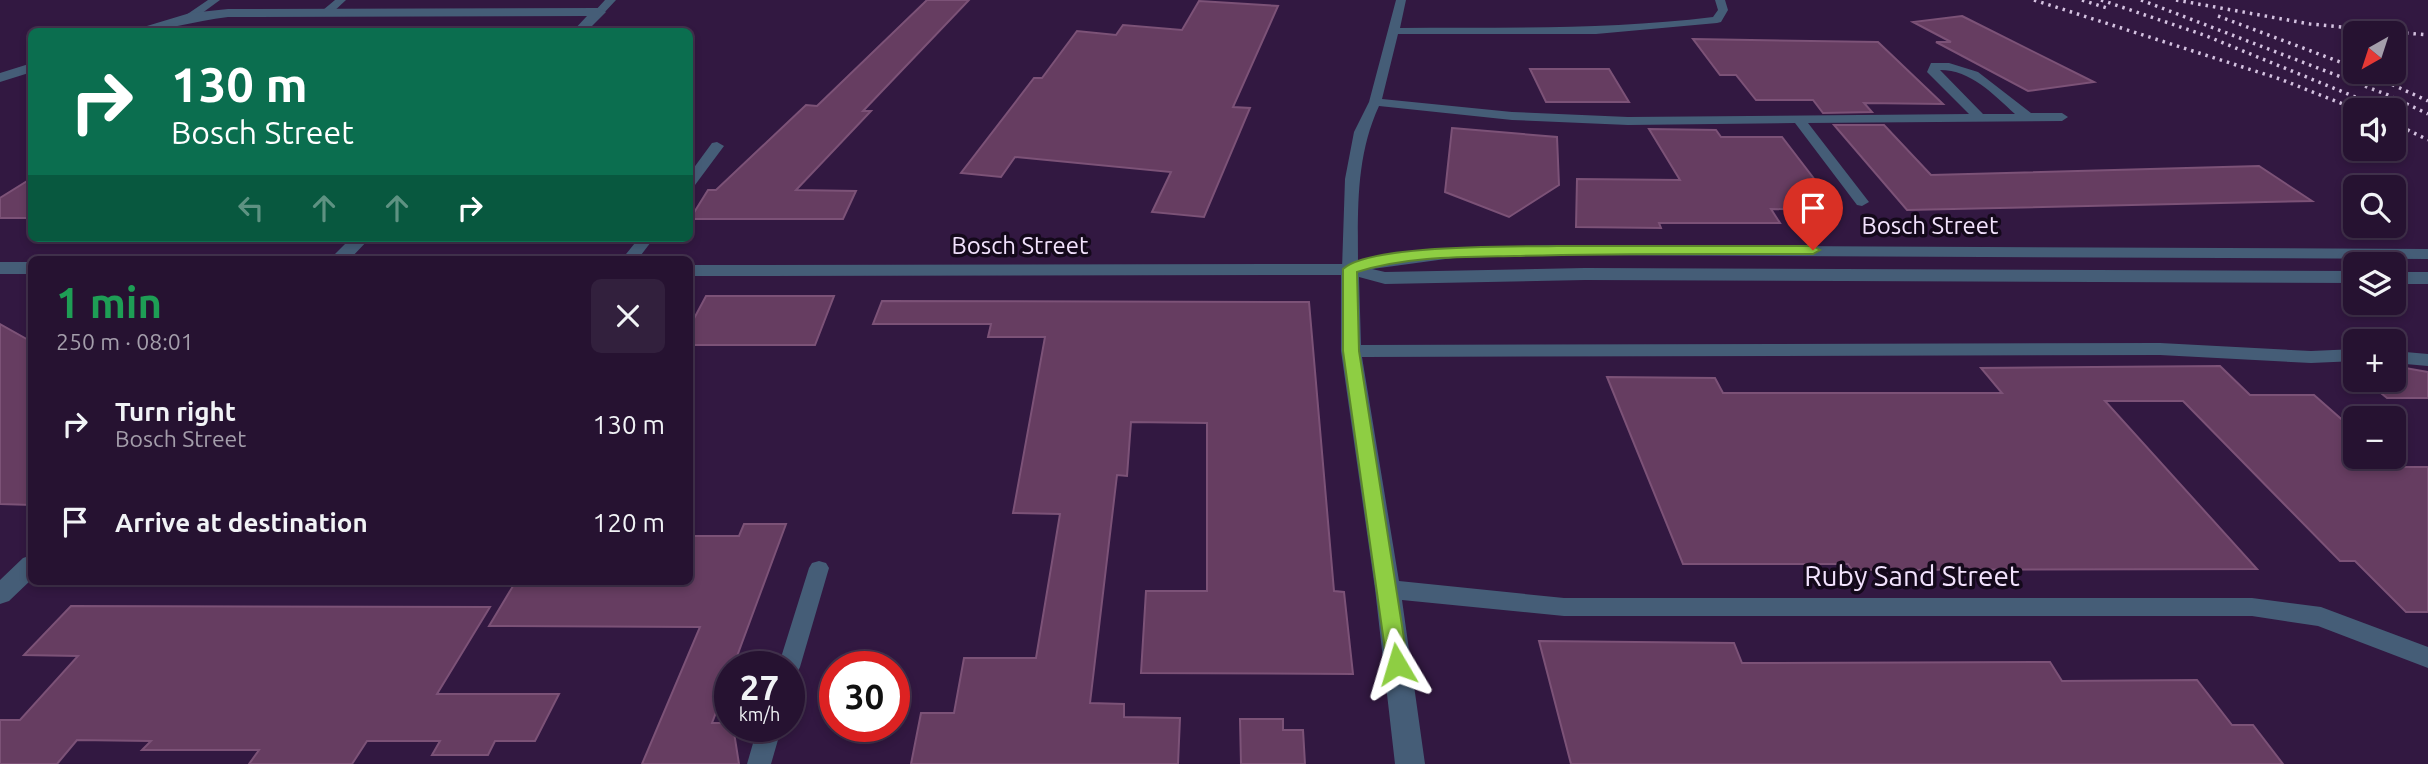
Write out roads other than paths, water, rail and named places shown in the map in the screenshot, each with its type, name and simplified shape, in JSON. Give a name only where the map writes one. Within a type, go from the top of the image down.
[{"type":"street","points":[[148,28],[190,17],[228,12],[599,12]]},
{"type":"street","points":[[582,28],[599,12]]},
{"type":"street","points":[[0,78],[28,68]]},
{"type":"street","points":[[342,256],[357,242]]},
{"type":"street","name":"Bosch Street","points":[[1350,269],[1382,259],[1557,250],[2428,254]]},
{"type":"street","points":[[0,268],[28,268]]},
{"type":"street","points":[[1350,269],[1351,351],[1388,589],[1410,764]]},
{"type":"street","name":"Bosch Street","points":[[693,271],[1350,269],[1385,278],[1585,274],[2343,277]]},
{"type":"street","points":[[2406,278],[2428,278]]},
{"type":"street","points":[[1351,351],[2161,349],[2311,357],[2343,356]]},
{"type":"street","points":[[2406,358],[2428,360]]},
{"type":"street","points":[[0,595],[28,568]]},
{"type":"street","name":"Ruby Sand Street","points":[[1388,589],[1564,607],[2252,607],[2321,617],[2428,658]]},
{"type":"lane","points":[[190,17],[215,0]]},
{"type":"lane","points":[[327,12],[341,0]]},
{"type":"lane","points":[[599,12],[611,0]]},
{"type":"lane","points":[[1350,269],[1352,179],[1361,132],[1375,102],[1401,0]]},
{"type":"lane","points":[[1393,31],[1569,30],[1687,24],[1717,20],[1723,10],[1720,0]]},
{"type":"lane","points":[[1980,118],[1933,72],[1935,66],[1950,66],[1969,71],[2027,117]]},
{"type":"lane","points":[[1375,102],[1562,119],[1628,121],[2062,117]]},
{"type":"lane","points":[[1798,119],[1862,202]]},
{"type":"lane","points":[[693,178],[717,146]]},
{"type":"lane","points":[[633,256],[644,242]]},
{"type":"lane","points":[[794,651],[819,568]]},
{"type":"lane","points":[[758,764],[765,742]]},
{"type":"railway","points":[[2034,0],[2280,79],[2343,104]]},
{"type":"railway","points":[[2082,0],[2110,9]]},
{"type":"railway","points":[[2101,0],[2204,35],[2358,98]]},
{"type":"railway","points":[[2141,0],[2388,95],[2428,114]]},
{"type":"railway","points":[[2176,0],[2310,24],[2428,35]]},
{"type":"railway","points":[[2218,16],[2343,63]]},
{"type":"railway","points":[[2391,84],[2428,101]]},
{"type":"railway","points":[[2406,129],[2428,140]]}]
